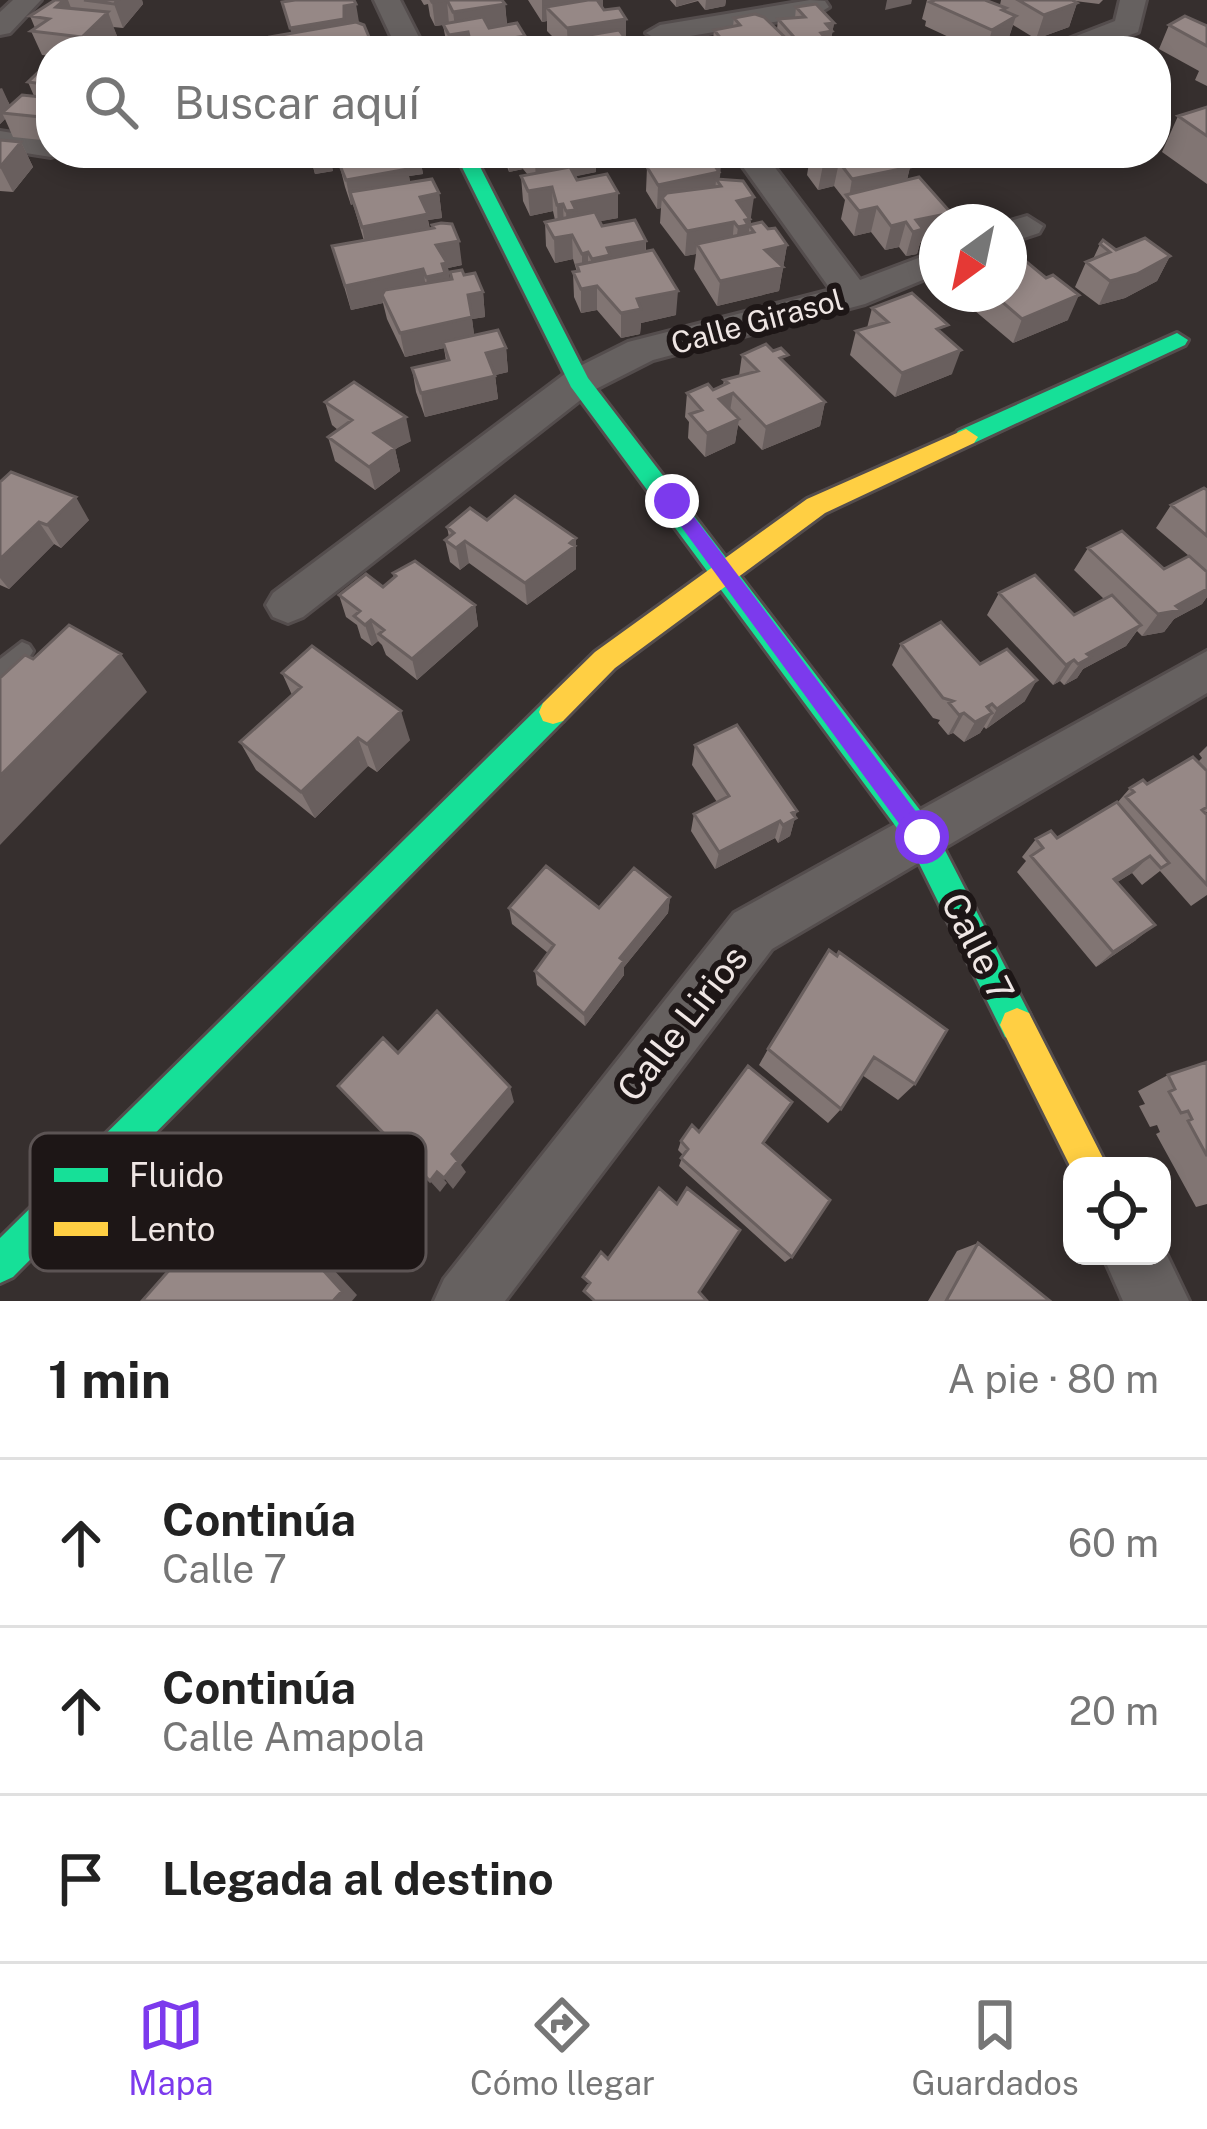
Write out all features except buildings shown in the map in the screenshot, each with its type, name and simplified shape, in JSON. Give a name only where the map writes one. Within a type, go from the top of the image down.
[{"type":"street","points":[[0,27],[28,0]]},
{"type":"street","points":[[387,0],[405,36]]},
{"type":"street","points":[[1102,36],[1128,26],[1133,0]]},
{"type":"street","points":[[660,34],[816,7]]},
{"type":"street","points":[[0,140],[36,146]]},
{"type":"street","name":"Calle 7","points":[[472,168],[579,382],[725,569],[922,837],[1083,1157]]},
{"type":"street","points":[[759,168],[853,296]]},
{"type":"street","name":"Calle Girasol","points":[[289,605],[343,536],[579,382],[641,351],[853,296],[919,269]]},
{"type":"street","points":[[131,1133],[605,660],[725,569],[816,506],[1177,340]]},
{"type":"street","name":"Calle Lirios","points":[[466,1301],[753,931],[1207,670]]},
{"type":"street","points":[[0,1264],[30,1234]]},
{"type":"street","points":[[1139,1265],[1157,1301]]},
{"type":"lane","points":[[0,673],[22,651]]},
{"type":"traffic: fast","points":[[472,168],[579,382],[922,837],[1017,1025]]},
{"type":"traffic: fast","points":[[966,437],[1177,340]]},
{"type":"traffic: fast","points":[[131,1133],[553,712]]},
{"type":"traffic: fast","points":[[0,1264],[30,1234]]},
{"type":"traffic: slow","points":[[553,712],[605,660],[816,506],[966,437]]},
{"type":"traffic: slow","points":[[1017,1025],[1084,1157]]},
{"type":"route","points":[[672,501],[922,837]]}]
